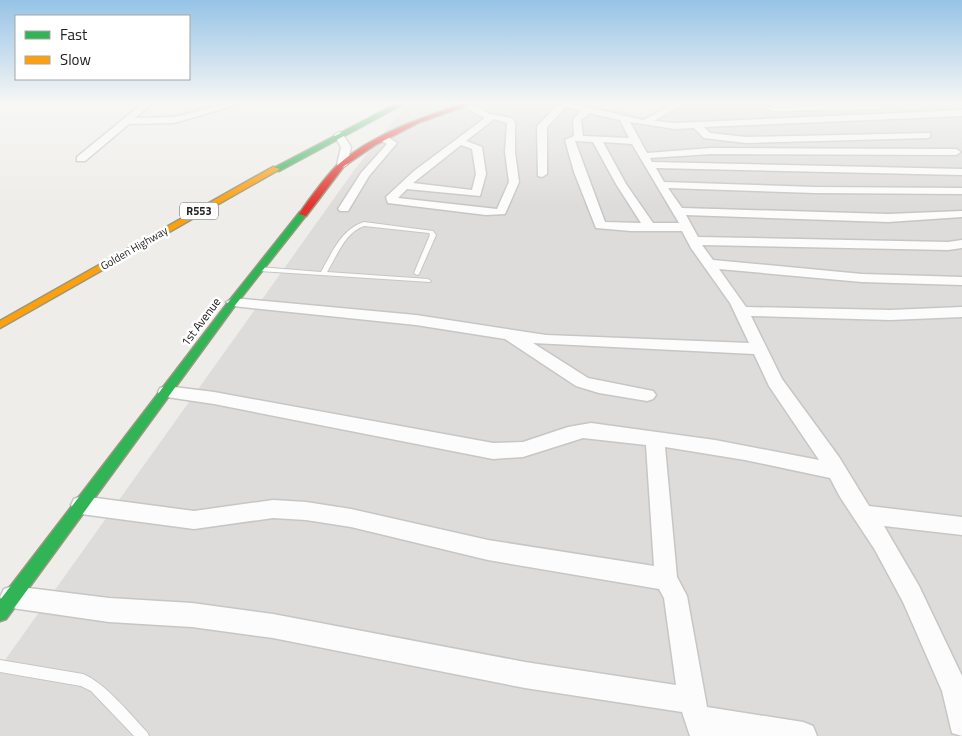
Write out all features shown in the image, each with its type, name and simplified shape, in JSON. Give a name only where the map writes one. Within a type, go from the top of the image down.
[{"type":"main road","name":"Golden Highway","points":[[0,316],[190,209],[324,137]]},
{"type":"main road","name":"Golden Highway","points":[[0,325],[148,239],[335,137]]},
{"type":"main road","name":"1st Avenue","points":[[6,605],[233,302],[342,165],[373,144],[388,137]]},
{"type":"street","points":[[81,160],[107,137]]},
{"type":"street","points":[[340,137],[346,147],[342,165]]},
{"type":"street","points":[[466,137],[404,185],[392,197],[392,201],[486,212],[501,212],[514,182],[510,152],[511,137]]},
{"type":"street","points":[[542,137],[542,174]]},
{"type":"street","points":[[633,137],[660,185],[709,264],[742,311],[758,349],[775,382],[883,543],[911,594],[955,690],[962,723]]},
{"type":"street","points":[[721,137],[746,140],[866,137]]},
{"type":"street","points":[[930,137],[957,151]]},
{"type":"street","points":[[962,172],[808,170],[643,154],[597,140],[579,138],[570,140],[573,156],[600,225],[687,227],[948,246],[962,244]]},
{"type":"street","points":[[344,209],[365,175],[391,145],[392,143],[385,139]]},
{"type":"street","points":[[597,140],[621,184],[649,227]]},
{"type":"street","points":[[404,185],[476,194],[481,174],[478,147],[459,142]]},
{"type":"street","points":[[643,154],[711,151],[957,151]]},
{"type":"street","points":[[660,185],[962,192]]},
{"type":"street","points":[[687,227],[710,211],[888,218],[962,214]]},
{"type":"street","points":[[709,264],[862,278],[962,281]]},
{"type":"street","points":[[233,302],[416,320],[546,340],[758,349]]},
{"type":"street","points":[[742,311],[890,315],[962,312]]},
{"type":"street","points":[[510,334],[587,384],[647,395]]},
{"type":"street","points":[[166,392],[223,400],[493,451],[510,452],[530,448],[581,430],[774,456],[837,472]]},
{"type":"street","points":[[655,439],[666,579],[677,604],[698,718]]},
{"type":"street","points":[[81,505],[194,520],[211,520],[268,510],[284,509],[310,512],[378,525],[464,545],[666,579]]},
{"type":"street","points":[[864,515],[962,526]]},
{"type":"street","points":[[6,605],[192,615],[273,626],[525,675],[698,718],[803,736]]},
{"type":"lane","points":[[323,274],[350,230],[357,225],[364,224],[431,232],[433,235],[417,272]]},
{"type":"lane","points":[[259,269],[428,281]]},
{"type":"lane","points":[[0,666],[83,680],[95,687],[143,736]]},
{"type":"shaded area","points":[[380,137],[962,137],[962,736],[0,736],[0,667],[355,169]]},
{"type":"traffic: fast","points":[[276,169],[336,137]]},
{"type":"traffic: fast","points":[[0,613],[233,302],[303,214]]},
{"type":"traffic: slow","points":[[0,325],[276,169]]},
{"type":"traffic: jam","points":[[303,214],[342,165],[386,137]]}]
